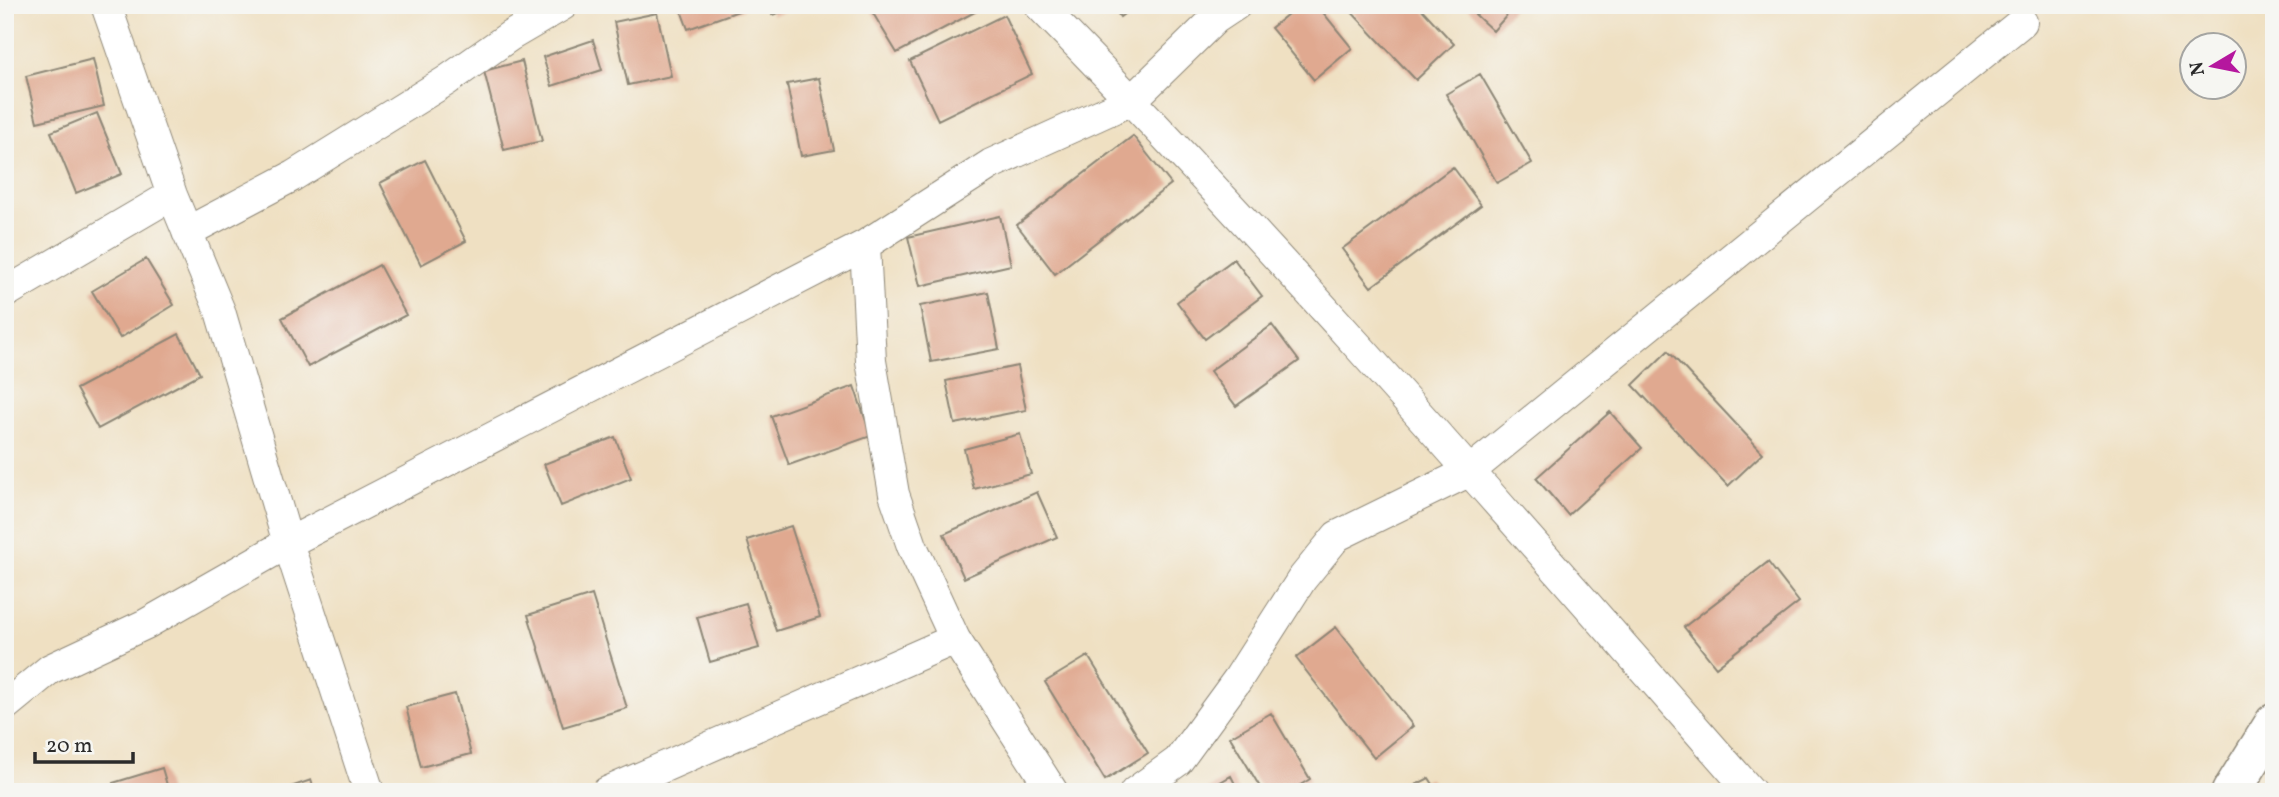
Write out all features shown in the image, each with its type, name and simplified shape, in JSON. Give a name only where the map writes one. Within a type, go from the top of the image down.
[{"type":"main road","points":[[2231,792],[2274,723]]},
{"type":"street","points":[[106,5],[172,195],[220,311],[288,543],[369,792]]},
{"type":"street","points":[[187,232],[293,176],[446,81],[510,36],[563,5]]},
{"type":"street","points":[[1039,5],[1132,100],[1470,471],[1751,792]]},
{"type":"street","points":[[5,706],[50,669],[146,624],[288,543],[866,245],[991,164],[1132,100],[1215,19],[1236,5]]},
{"type":"street","points":[[1135,792],[1178,761],[1238,679],[1302,579],[1337,536],[1470,471],[2022,22]]},
{"type":"street","points":[[5,293],[172,195]]},
{"type":"street","points":[[866,245],[871,361],[894,494],[912,546],[955,639],[1053,792]]},
{"type":"street","points":[[607,792],[955,639]]},
{"type":"building","points":[[679,5],[743,5],[744,9],[688,29]]},
{"type":"building","points":[[769,5],[802,5],[802,6],[772,15]]},
{"type":"building","points":[[868,5],[988,5],[897,53]]},
{"type":"building","points":[[1112,5],[1136,5],[1120,17]]},
{"type":"building","points":[[1299,5],[1317,5],[1352,48],[1314,80],[1271,28]]},
{"type":"building","points":[[1345,5],[1418,5],[1454,44],[1416,80]]},
{"type":"building","points":[[1465,5],[1516,5],[1493,31]]},
{"type":"building","points":[[657,13],[671,76],[628,85],[614,22]]},
{"type":"building","points":[[1004,15],[1032,74],[938,120],[910,61]]},
{"type":"building","points":[[593,40],[602,70],[552,86],[543,57]]},
{"type":"building","points":[[93,59],[104,106],[37,122],[26,76]]},
{"type":"building","points":[[522,61],[542,141],[504,150],[484,71]]},
{"type":"building","points":[[1480,74],[1532,163],[1497,183],[1446,94]]},
{"type":"building","points":[[819,78],[834,150],[801,156],[787,84]]},
{"type":"building","points":[[97,113],[122,174],[76,193],[51,132]]},
{"type":"building","points":[[1133,136],[1171,184],[1055,274],[1017,225]]},
{"type":"building","points":[[425,160],[466,241],[421,265],[380,183]]},
{"type":"building","points":[[1453,167],[1481,205],[1371,287],[1342,249]]},
{"type":"building","points":[[1000,216],[1011,265],[920,286],[908,237]]},
{"type":"building","points":[[146,259],[174,305],[120,338],[92,291]]},
{"type":"building","points":[[1234,259],[1262,296],[1205,339],[1177,302]]},
{"type":"building","points":[[379,265],[406,315],[308,367],[282,318]]},
{"type":"building","points":[[988,292],[999,349],[931,362],[920,306]]},
{"type":"building","points":[[1272,325],[1299,361],[1236,406],[1210,371]]},
{"type":"building","points":[[179,334],[200,374],[98,429],[76,389]]},
{"type":"building","points":[[1668,351],[1763,453],[1728,486],[1633,385]]},
{"type":"building","points":[[1017,366],[1026,410],[955,424],[946,381]]},
{"type":"building","points":[[854,386],[871,436],[789,465],[771,416]]},
{"type":"building","points":[[1610,412],[1642,448],[1568,515],[1536,478]]},
{"type":"building","points":[[1020,434],[1031,474],[974,489],[964,449]]},
{"type":"building","points":[[615,437],[631,478],[561,506],[544,464]]},
{"type":"building","points":[[1037,492],[1057,537],[964,578],[944,534]]},
{"type":"building","points":[[791,526],[820,617],[776,631],[747,540]]},
{"type":"building","points":[[1768,562],[1799,602],[1716,667],[1684,627]]},
{"type":"building","points":[[592,595],[627,708],[563,727],[528,615]]},
{"type":"building","points":[[746,603],[759,648],[710,662],[697,617]]},
{"type":"building","points":[[1336,627],[1413,726],[1374,758],[1296,658]]},
{"type":"building","points":[[1088,656],[1148,753],[1105,780],[1045,682]]},
{"type":"building","points":[[455,694],[471,754],[421,767],[406,707]]},
{"type":"building","points":[[1271,713],[1310,779],[1289,792],[1263,792],[1230,737]]},
{"type":"building","points":[[162,768],[169,792],[116,792],[113,783]]},
{"type":"building","points":[[1231,776],[1239,792],[1203,792]]},
{"type":"building","points":[[1429,778],[1438,792],[1402,792]]},
{"type":"building","points":[[311,780],[315,792],[279,792],[279,791]]}]
